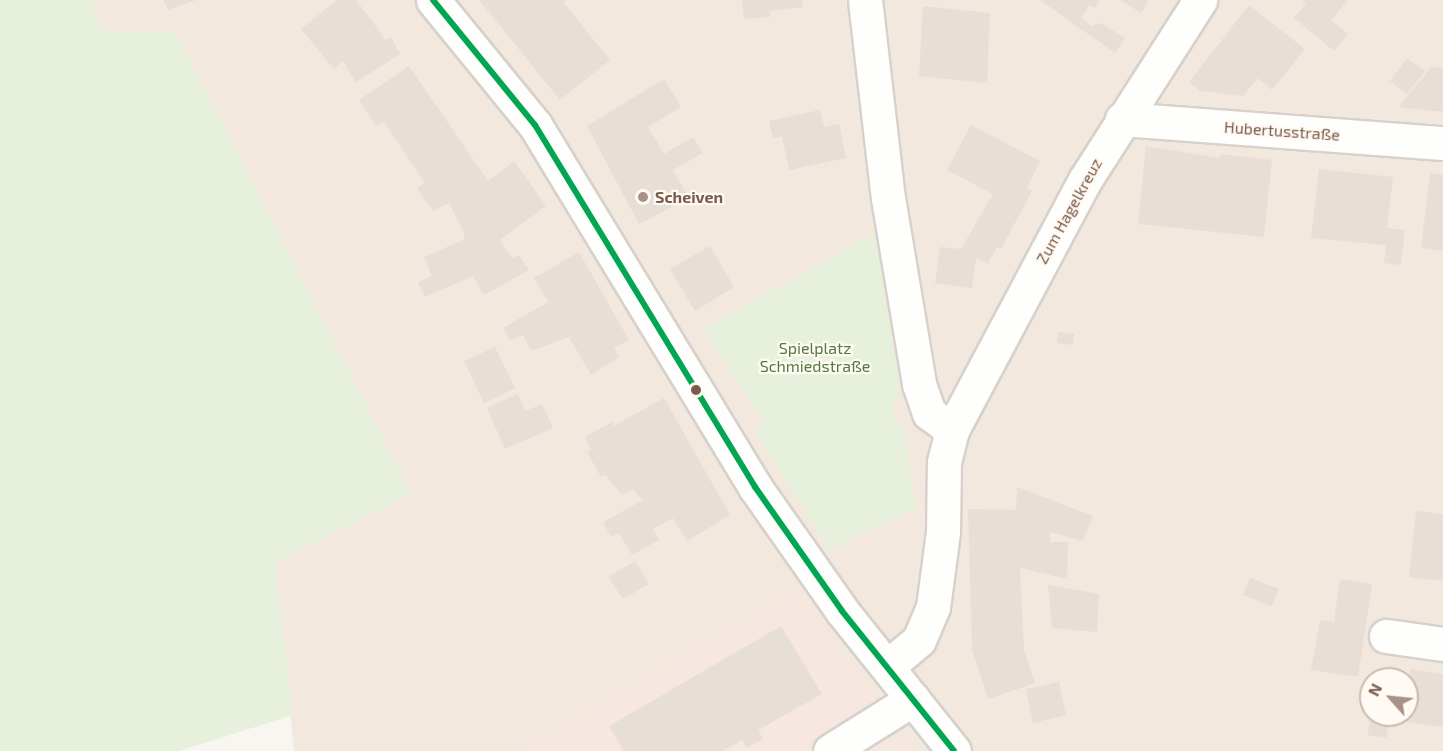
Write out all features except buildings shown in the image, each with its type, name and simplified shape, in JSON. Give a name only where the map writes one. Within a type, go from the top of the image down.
[{"type":"street","points":[[434,0],[536,125],[755,487],[842,611],[954,751]]},
{"type":"street","points":[[865,0],[888,198],[919,384],[930,413],[952,430]]},
{"type":"street","name":"Zum Hagelkreuz","points":[[888,666],[920,640],[933,607],[943,532],[944,462],[952,430],[1084,180],[1200,0]]},
{"type":"street","name":"Hubertusstraße","points":[[1122,119],[1443,143]]},
{"type":"street","points":[[1386,636],[1443,644]]},
{"type":"street","points":[[830,751],[913,699]]},
{"type":"shaded area","points":[[92,0],[1443,0],[1443,751],[294,751],[275,563],[412,493],[100,31]]},
{"type":"shaded area","points":[[792,592],[916,751],[521,751]]},
{"type":"green space","points":[[0,0],[92,0],[100,31],[175,31],[412,494],[275,563],[293,715],[179,751],[0,751]]},
{"type":"green space","name":"Spielplatz Schmiedstraße","points":[[875,233],[899,386],[899,396],[892,401],[895,423],[903,423],[916,508],[829,550],[755,430],[763,423],[704,328]]},
{"type":"transit line","points":[[433,0],[535,125],[755,487],[842,611],[954,751]]},
{"type":"place","name":"Scheiven","points":[[643,197]]}]
